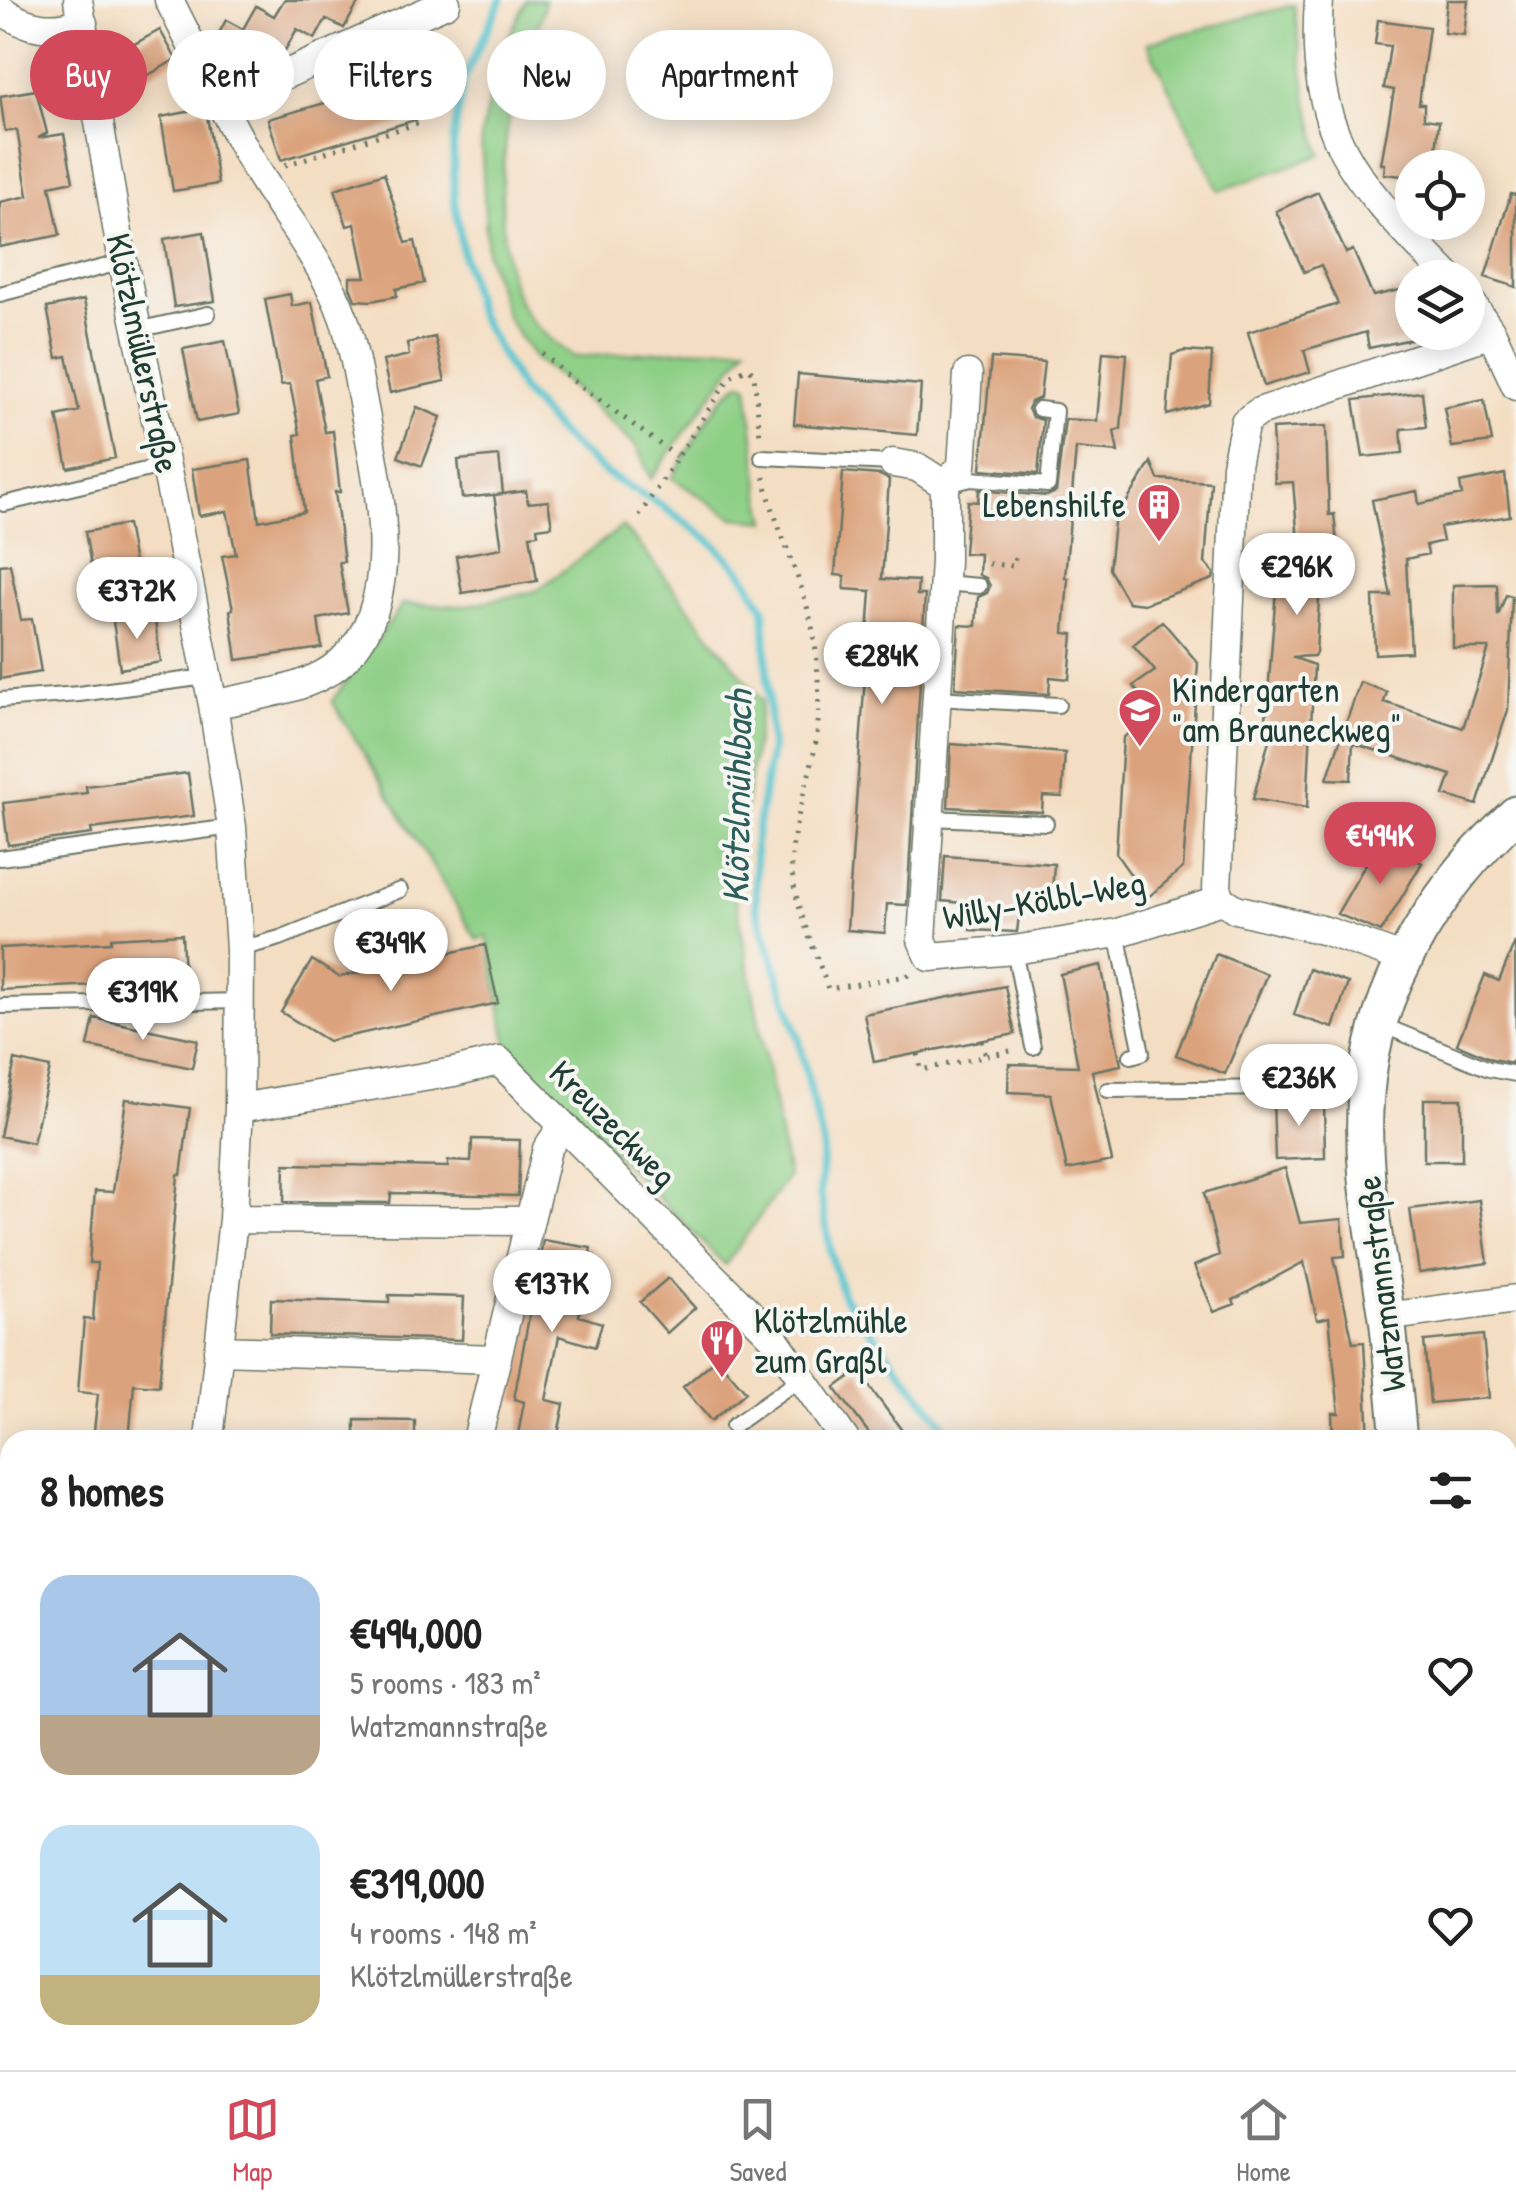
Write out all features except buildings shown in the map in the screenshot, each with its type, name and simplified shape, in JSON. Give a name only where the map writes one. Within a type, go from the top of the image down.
[{"type":"street","points":[[170,0],[184,30]]},
{"type":"street","points":[[1319,0],[1316,52],[1320,89],[1342,152],[1384,211],[1432,260]]},
{"type":"street","points":[[294,70],[446,3]]},
{"type":"street","points":[[0,10],[31,27],[54,30],[81,11]]},
{"type":"street","name":"Klötzlmüllerstraße","points":[[81,11],[123,262],[166,465],[232,827],[240,949],[239,1108],[233,1219],[210,1430]]},
{"type":"street","points":[[212,705],[320,676],[342,661],[362,634],[375,605],[381,576],[378,485],[345,320],[305,242],[228,120]]},
{"type":"street","points":[[1485,323],[1514,371]]},
{"type":"street","points":[[1405,959],[1326,931],[1245,912],[1222,900],[1217,875],[1236,465],[1246,422],[1259,412],[1492,333]]},
{"type":"street","points":[[893,463],[917,467],[945,485],[962,466],[968,374]]},
{"type":"street","name":"Willy-Kölbl-Weg","points":[[945,485],[944,572],[922,940],[930,957],[1014,950],[1117,933],[1222,900]]},
{"type":"street","name":"Watzmannstraße","points":[[1398,1430],[1366,1182],[1367,1087],[1381,1024],[1405,959],[1453,881],[1516,814]]},
{"type":"street","name":"Kreuzeckweg","points":[[239,1108],[499,1061],[774,1338],[837,1430]]},
{"type":"street","points":[[479,1430],[547,1149],[562,1127]]},
{"type":"street","points":[[233,1219],[528,1221]]},
{"type":"street","points":[[1386,1317],[1516,1299]]},
{"type":"street","points":[[218,1350],[497,1359]]},
{"type":"lane","points":[[0,294],[123,262]]},
{"type":"lane","points":[[137,330],[208,314]]},
{"type":"lane","points":[[945,485],[970,479],[1048,485],[1055,411],[1040,409]]},
{"type":"lane","points":[[762,457],[893,463]]},
{"type":"lane","points":[[4,504],[166,465]]},
{"type":"lane","points":[[944,572],[979,586]]},
{"type":"lane","points":[[0,700],[206,677]]},
{"type":"lane","points":[[936,698],[1058,705]]},
{"type":"lane","points":[[930,818],[1046,823]]},
{"type":"lane","points":[[0,858],[232,827]]},
{"type":"lane","points":[[240,949],[280,938],[400,890]]},
{"type":"lane","points":[[1117,933],[1142,1053],[1131,1056]]},
{"type":"lane","points":[[1014,950],[1033,1046]]},
{"type":"lane","points":[[3,1006],[240,1001]]},
{"type":"lane","points":[[1381,1024],[1489,1068],[1516,1074]]},
{"type":"lane","points":[[1108,1090],[1367,1087]]},
{"type":"lane","points":[[733,1426],[802,1378]]},
{"type":"path","points":[[259,173],[419,122]]},
{"type":"path","points":[[542,353],[572,380],[676,456]]},
{"type":"path","points":[[639,516],[730,377],[748,368],[754,373],[770,503],[806,599],[816,649],[816,746],[795,836],[792,872],[828,989],[907,976],[930,957]]},
{"type":"path","points":[[944,572],[1014,566],[1015,557]]},
{"type":"path","points":[[982,1040],[986,1056]]},
{"type":"path","points":[[918,1054],[922,1070],[1033,1046]]},
{"type":"green space","points":[[526,0],[545,0],[536,30],[512,30]]},
{"type":"green space","points":[[1294,5],[1307,98],[1321,155],[1219,191],[1147,43]]},
{"type":"green space","points":[[487,109],[487,120],[509,120],[502,205],[508,267],[528,316],[574,357],[747,346],[651,479],[637,447],[535,359],[507,318],[487,255],[481,135]]},
{"type":"green space","points":[[743,382],[748,386],[767,521],[734,518],[672,478],[713,411]]},
{"type":"green space","points":[[622,527],[762,701],[733,885],[788,1177],[725,1265],[508,1047],[487,936],[477,940],[332,701],[403,604],[463,606],[536,591]]},
{"type":"waterway","name":"Klötzlmühlbach","points":[[501,0],[463,81],[453,141],[454,196],[477,311],[522,391],[559,433],[606,474],[661,505],[710,540],[743,573],[764,608],[771,749],[755,843],[756,907],[798,1036],[823,1145],[820,1193],[833,1263],[843,1296],[948,1430]]},
{"type":"place","name":"Lebenshilfe","points":[[1159,543]]},
{"type":"place","name":"Kindergarten \"am Brauneckweg\"","points":[[1140,748]]},
{"type":"place","name":"Klötzlmühle zum Graßl","points":[[722,1379]]}]
